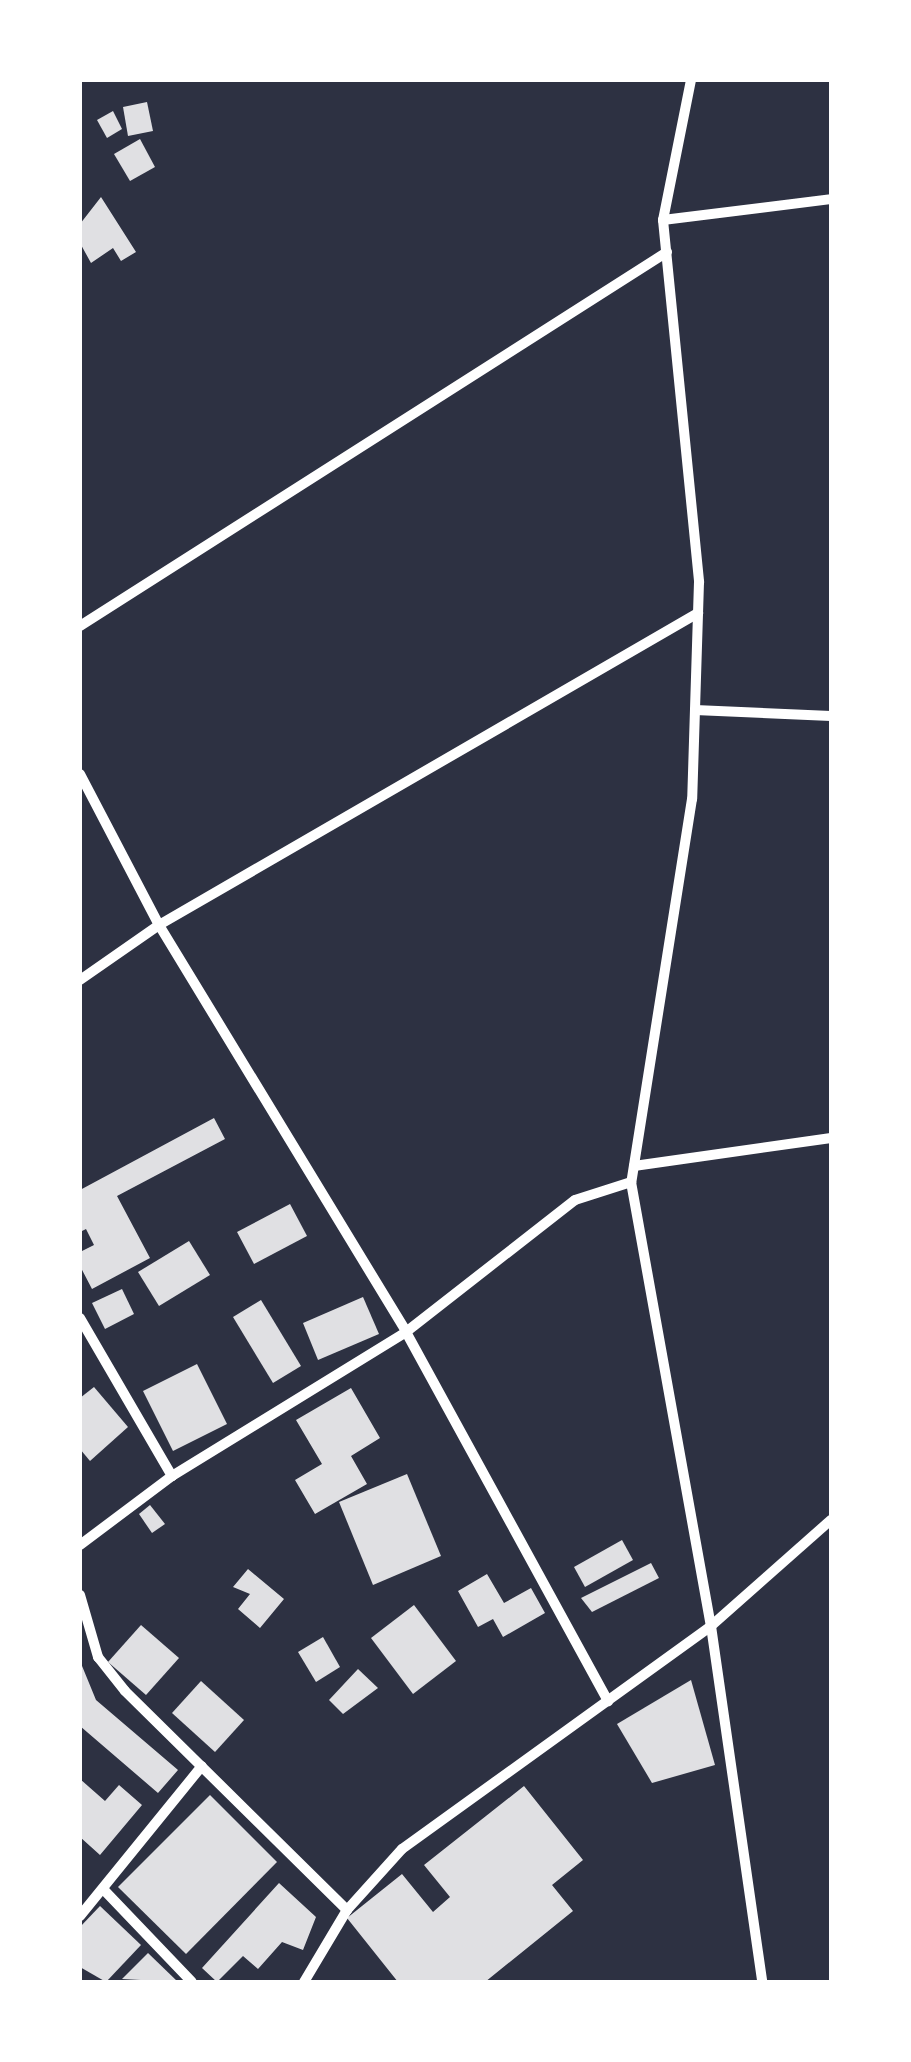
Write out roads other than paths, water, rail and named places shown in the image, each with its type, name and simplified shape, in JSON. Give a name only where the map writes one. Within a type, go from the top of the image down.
[{"type":"street","points":[[691,80],[663,220],[698,613],[692,800],[632,1182],[712,1626],[762,1982]]},
{"type":"street","points":[[663,220],[831,199]]},
{"type":"street","points":[[80,626],[668,252]]},
{"type":"street","points":[[80,980],[159,924],[698,613]]},
{"type":"street","points":[[695,710],[831,716]]},
{"type":"street","points":[[80,774],[159,924],[406,1332],[608,1701]]},
{"type":"street","points":[[634,1166],[831,1138]]},
{"type":"street","points":[[80,1545],[172,1476],[406,1332],[575,1200],[632,1182]]},
{"type":"street","points":[[80,1318],[172,1476]]},
{"type":"street","points":[[304,1982],[347,1910],[402,1849],[712,1626],[831,1520]]},
{"type":"street","points":[[80,1595],[98,1657],[347,1910]]},
{"type":"street","points":[[80,1916],[202,1766]]},
{"type":"street","points":[[104,1890],[192,1982]]}]
